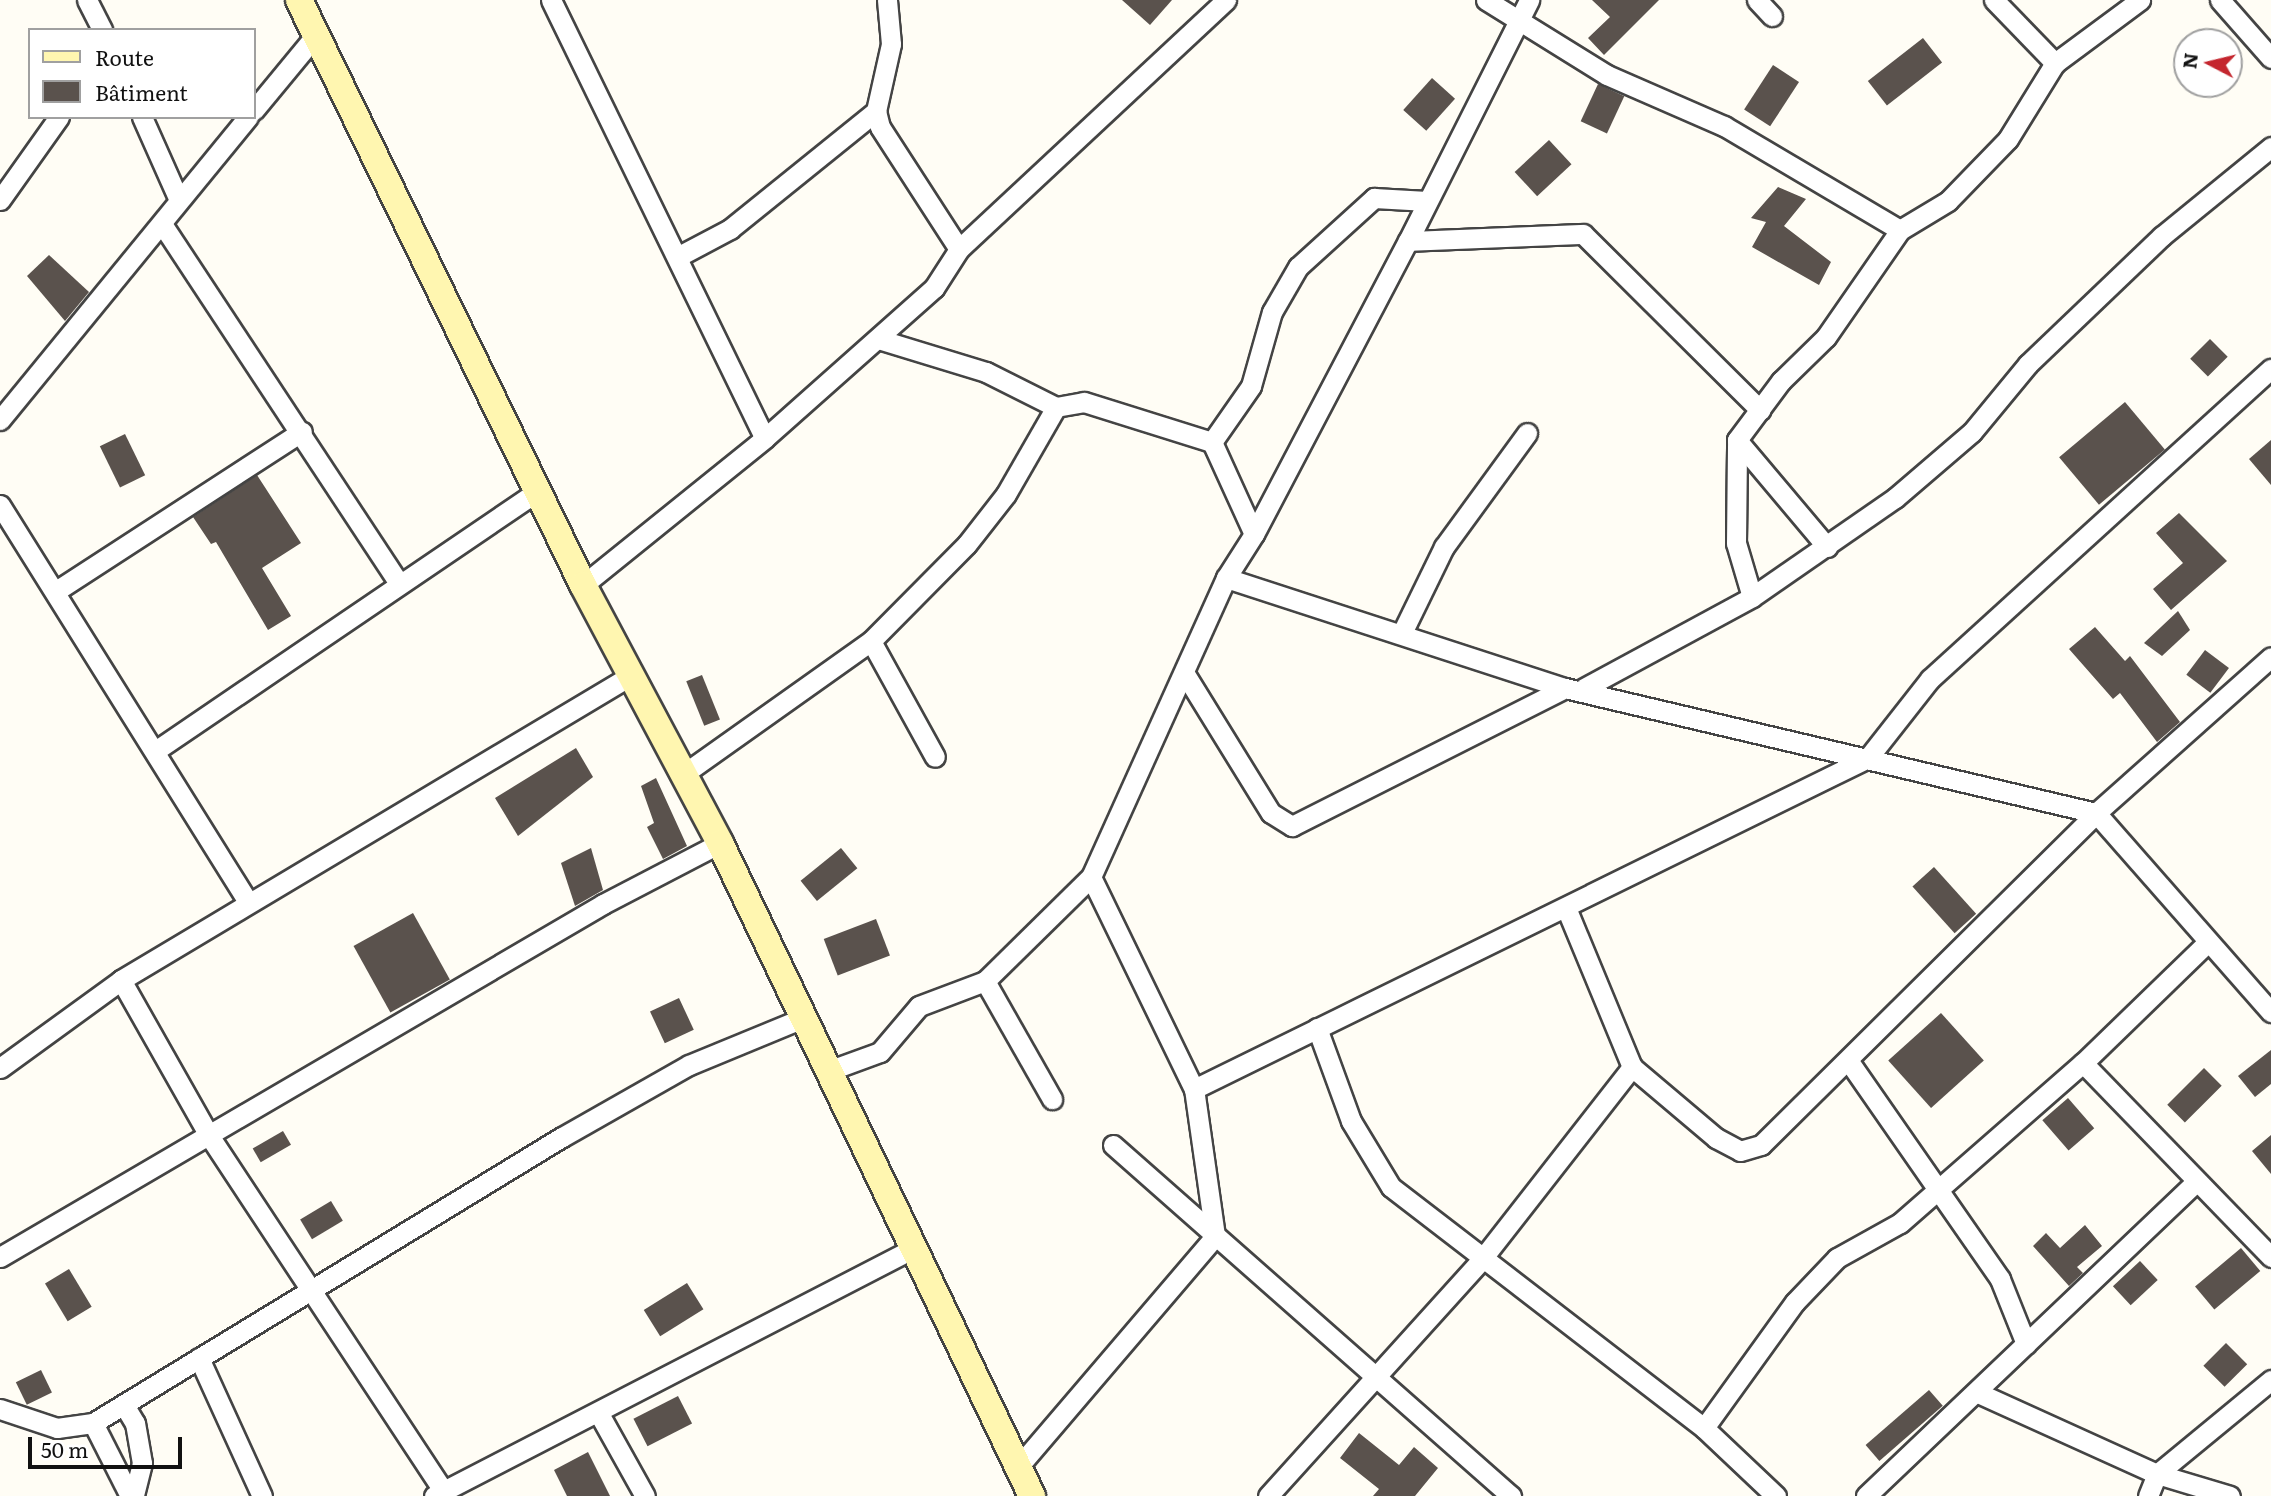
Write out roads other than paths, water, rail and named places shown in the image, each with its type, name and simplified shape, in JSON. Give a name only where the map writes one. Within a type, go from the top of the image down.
[{"type":"main road","points":[[299,0],[583,584],[633,674],[720,843],[1032,1496]]},
{"type":"street","points":[[87,0],[101,28]]},
{"type":"street","points":[[551,0],[679,256],[765,438]]},
{"type":"street","points":[[887,0],[891,44],[876,111],[880,127],[959,249]]},
{"type":"street","points":[[583,584],[765,438],[934,288],[959,249],[1226,0]]},
{"type":"street","points":[[1486,0],[1607,75],[1724,126],[1900,230]]},
{"type":"street","points":[[828,1072],[880,1052],[919,1006],[985,981],[1091,877],[1185,674],[1226,578],[1254,534],[1408,241],[1529,0]]},
{"type":"street","points":[[1757,0],[1772,16]]},
{"type":"street","points":[[1994,0],[2054,63]]},
{"type":"street","points":[[1752,597],[1736,543],[1737,440],[1760,410],[1826,337],[1900,230],[1948,201],[2008,139],[2054,63],[2140,0]]},
{"type":"street","points":[[2220,0],[2271,58]]},
{"type":"street","points":[[256,108],[315,36]]},
{"type":"street","points":[[679,256],[730,229],[876,111]]},
{"type":"street","points":[[0,200],[58,119]]},
{"type":"street","points":[[143,119],[180,200]]},
{"type":"street","points":[[0,420],[246,119]]},
{"type":"street","points":[[1185,674],[1271,813],[1292,826],[1574,688],[1752,597],[1827,547],[1972,432],[2028,364],[2133,263],[2271,147]]},
{"type":"street","points":[[1212,442],[1251,386],[1272,312],[1297,267],[1374,198],[1427,201]]},
{"type":"street","points":[[162,224],[302,431],[398,582]]},
{"type":"street","points":[[1408,241],[1583,234],[1760,410]]},
{"type":"street","points":[[878,338],[986,372],[1056,407],[1084,402],[1212,442],[1254,534]]},
{"type":"street","points":[[1194,1089],[1567,910],[1868,758],[1930,678],[2271,369]]},
{"type":"street","points":[[685,773],[871,641],[967,544],[1006,494],[1056,407]]},
{"type":"street","points":[[56,591],[302,431]]},
{"type":"street","points":[[1402,633],[1444,547],[1527,433]]},
{"type":"street","points":[[1737,440],[1827,547]]},
{"type":"street","points":[[158,749],[398,582],[537,491]]},
{"type":"street","points":[[0,505],[158,749],[249,903]]},
{"type":"street","points":[[1226,578],[1574,688],[2096,814],[2207,943],[2271,1012]]},
{"type":"street","points":[[871,641],[935,757]]},
{"type":"street","points":[[1567,910],[1632,1067],[1740,1151],[1761,1145],[1850,1063],[2096,814],[2271,657]]},
{"type":"street","points":[[0,1068],[121,980],[633,674]]},
{"type":"street","points":[[0,1257],[210,1137],[531,945],[720,843]]},
{"type":"street","points":[[1018,1468],[1215,1236],[1194,1089],[1091,877]]},
{"type":"street","points":[[1704,1428],[1795,1302],[1837,1258],[1900,1223],[1939,1184],[2083,1063],[2207,943]]},
{"type":"street","points":[[121,980],[210,1137],[311,1287],[438,1493],[914,1248]]},
{"type":"street","points":[[985,981],[1052,1099]]},
{"type":"street","points":[[0,1409],[57,1428],[93,1423],[311,1287],[689,1065],[803,1018]]},
{"type":"street","points":[[1317,1028],[1351,1121],[1391,1187],[1704,1428],[1752,1489],[1776,1496]]},
{"type":"street","points":[[1850,1063],[1939,1184],[2000,1279],[2026,1344]]},
{"type":"street","points":[[2083,1063],[2271,1257]]},
{"type":"street","points":[[1268,1496],[1371,1378],[1482,1259],[1632,1067]]},
{"type":"street","points":[[1113,1146],[1371,1378],[1511,1496]]},
{"type":"street","points":[[1866,1496],[2196,1182]]},
{"type":"street","points":[[200,1358],[262,1496]]},
{"type":"street","points":[[2148,1496],[2157,1474],[2271,1380]]},
{"type":"street","points":[[1976,1392],[2157,1474],[2230,1496]]},
{"type":"street","points":[[124,1405],[135,1423],[142,1463],[132,1496]]},
{"type":"street","points":[[598,1412],[645,1496]]},
{"type":"street","points":[[93,1423],[132,1496]]}]
